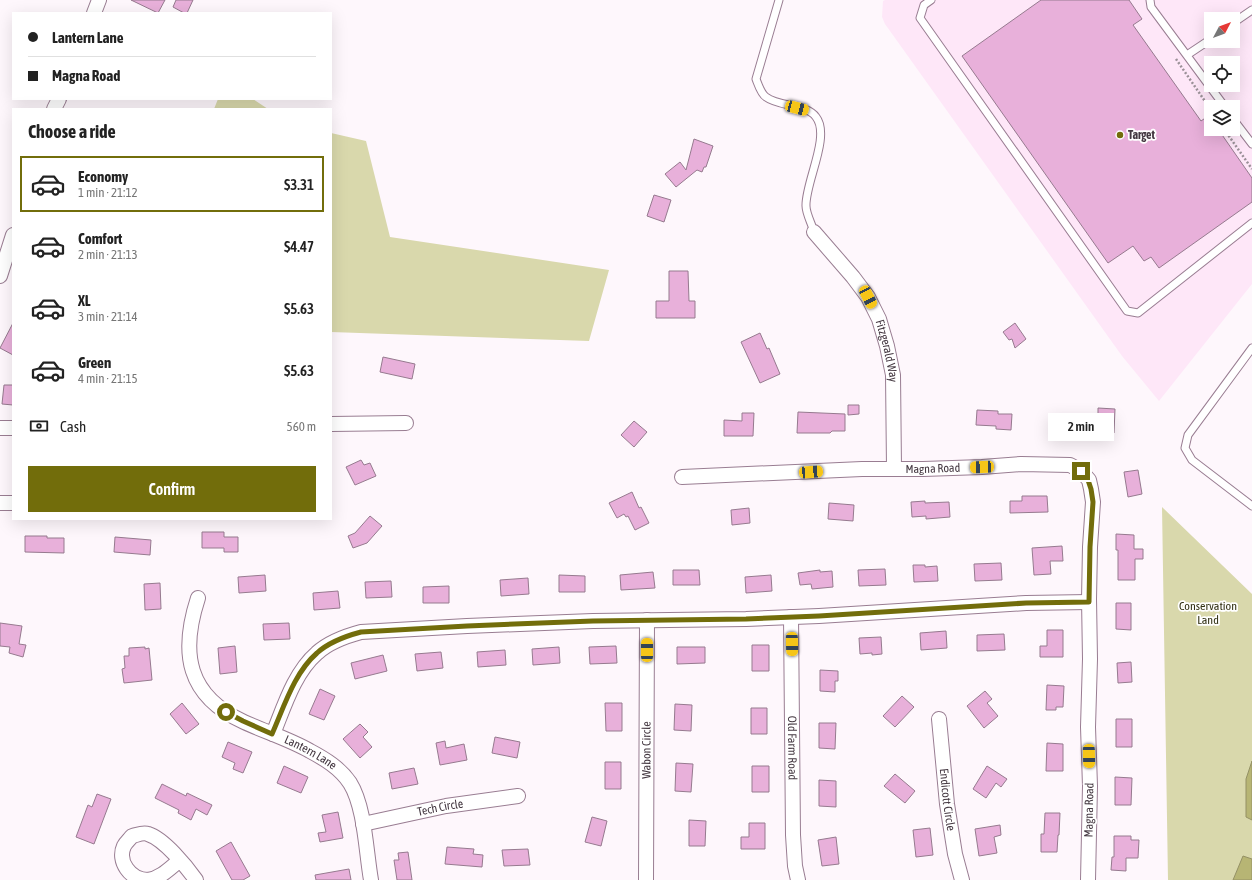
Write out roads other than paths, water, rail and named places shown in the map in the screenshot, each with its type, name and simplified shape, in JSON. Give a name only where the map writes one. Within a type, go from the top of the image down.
[{"type":"street","points":[[94,12],[99,0]]},
{"type":"street","name":"Fitzgerald Way","points":[[814,232],[868,297],[879,319],[887,346],[892,375],[894,468]]},
{"type":"street","points":[[0,276],[12,238]]},
{"type":"street","points":[[332,424],[406,423]]},
{"type":"street","points":[[0,428],[12,428]]},
{"type":"street","name":"Magna Road","points":[[682,477],[862,469],[982,467],[1021,464],[1070,465],[1081,471],[1088,480],[1093,502],[1089,602],[1090,659],[1088,727],[1090,786],[1088,880]]},
{"type":"street","points":[[0,503],[12,503]]},
{"type":"street","name":"Lantern Lane","points":[[198,598],[189,638],[190,661],[196,679],[206,695],[226,712],[272,734],[296,743],[318,755],[338,769],[350,783],[358,802],[363,824],[371,880]]},
{"type":"street","points":[[272,734],[304,668],[317,653],[332,643],[361,632],[593,621],[791,617],[1026,603],[1089,602]]},
{"type":"street","name":"Old Farm Road","points":[[791,617],[794,835],[795,866],[798,880]]},
{"type":"street","name":"Wabon Circle","points":[[646,880],[647,620]]},
{"type":"street","name":"Endicott Circle","points":[[939,719],[947,804],[955,854],[962,880]]},
{"type":"street","name":"Tech Circle","points":[[363,824],[446,806],[518,796]]},
{"type":"street","points":[[180,860],[196,880]]},
{"type":"lane","points":[[779,0],[756,79],[764,97],[775,102],[808,110],[816,117],[820,127],[819,147],[807,192],[806,207],[814,232]]},
{"type":"lane","points":[[931,0],[924,5],[920,18],[1127,311],[1138,313],[1252,223]]},
{"type":"lane","points":[[1150,0],[1151,7],[1220,100]]},
{"type":"lane","points":[[1240,18],[1252,10]]},
{"type":"lane","points":[[1187,55],[1204,44]]},
{"type":"lane","points":[[1240,128],[1252,144]]},
{"type":"lane","points":[[1252,348],[1188,435],[1185,448],[1192,460],[1252,506]]},
{"type":"place","name":"Target","points":[[1120,135]]},
{"type":"park label","name":"Conservation Land","points":[[1208,613]]}]
